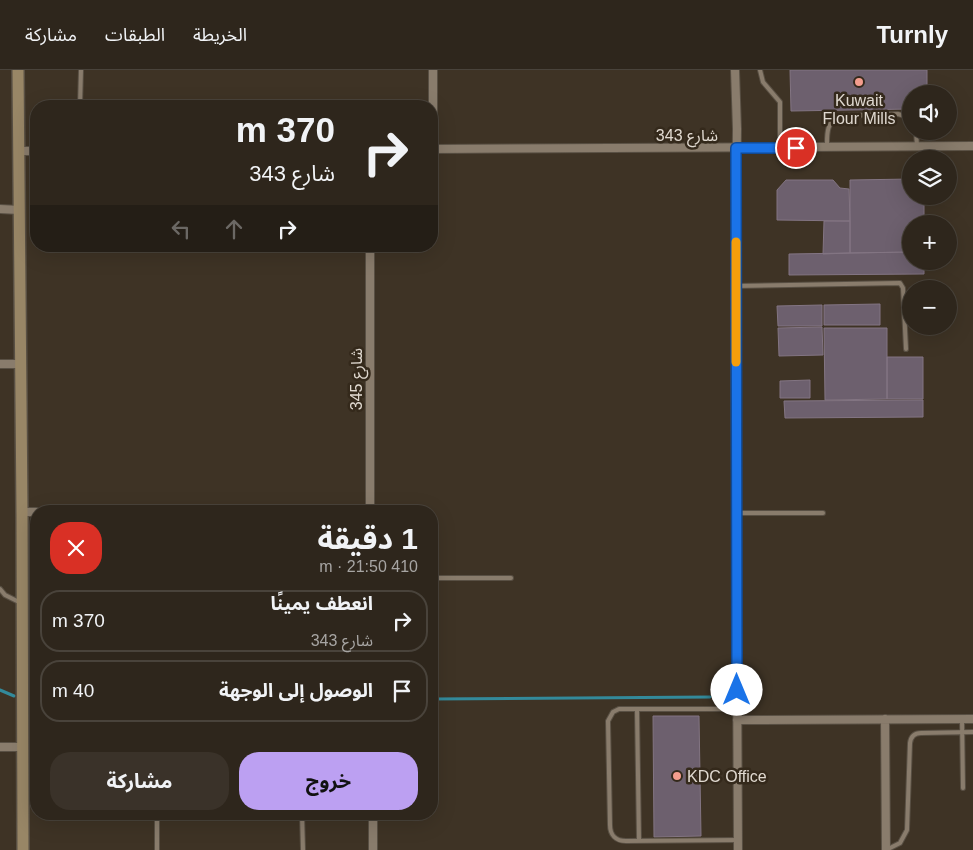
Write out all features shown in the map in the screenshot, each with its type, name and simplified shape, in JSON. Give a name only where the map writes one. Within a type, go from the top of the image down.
[{"type":"main road","points":[[18,70],[23,850]]},
{"type":"street","points":[[433,70],[433,100]]},
{"type":"street","points":[[736,70],[735,286],[738,850]]},
{"type":"street","name":"شارع 343","points":[[438,149],[973,146]]},
{"type":"street","points":[[18,151],[30,151]]},
{"type":"street","points":[[0,209],[19,210]]},
{"type":"street","name":"شارع 345","points":[[370,252],[370,505]]},
{"type":"street","points":[[0,364],[20,364]]},
{"type":"street","points":[[22,512],[30,512]]},
{"type":"street","points":[[885,719],[886,850]]},
{"type":"street","points":[[738,720],[973,719]]},
{"type":"street","points":[[0,747],[22,747]]},
{"type":"street","points":[[373,820],[373,850]]},
{"type":"lane","points":[[80,100],[81,70]]},
{"type":"lane","points":[[760,70],[763,82],[780,102],[780,148]]},
{"type":"lane","points":[[827,148],[828,127],[831,121],[837,117],[849,115],[902,115]]},
{"type":"lane","points":[[917,140],[917,146]]},
{"type":"lane","points":[[735,286],[898,282],[903,288],[906,349]]},
{"type":"lane","points":[[736,513],[823,512]]},
{"type":"lane","points":[[438,578],[511,578]]},
{"type":"lane","points":[[0,589],[5,594],[22,603]]},
{"type":"lane","points":[[637,709],[639,841]]},
{"type":"lane","points":[[737,709],[616,710],[609,718],[608,724],[610,829],[617,840],[738,840]]},
{"type":"lane","points":[[962,719],[963,788]]},
{"type":"lane","points":[[886,850],[900,843],[907,830],[910,742],[912,737],[917,733],[973,732]]},
{"type":"lane","points":[[157,820],[157,850]]},
{"type":"lane","points":[[302,820],[302,850]]},
{"type":"building","name":"Kuwait Flour Mills","points":[[790,70],[927,70],[927,85],[902,85],[902,109],[791,111]]},
{"type":"building","points":[[902,179],[902,205],[924,205],[924,215],[902,215],[902,252],[850,253],[850,180]]},
{"type":"building","points":[[786,180],[833,180],[840,188],[849,189],[850,221],[777,220],[777,190]]},
{"type":"building","points":[[824,221],[850,221],[850,253],[823,254]]},
{"type":"building","points":[[902,252],[902,270],[924,270],[924,274],[789,275],[789,254]]},
{"type":"building","points":[[880,304],[880,325],[824,325],[824,305]]},
{"type":"building","points":[[822,305],[822,326],[778,326],[777,306]]},
{"type":"building","points":[[822,327],[823,355],[779,356],[778,328]]},
{"type":"building","points":[[824,328],[887,328],[887,399],[825,400]]},
{"type":"building","points":[[887,357],[923,357],[923,399],[887,399]]},
{"type":"building","points":[[810,380],[810,398],[780,398],[780,381]]},
{"type":"building","points":[[923,400],[923,417],[785,418],[784,401]]},
{"type":"building","name":"KDC Office","points":[[653,716],[699,716],[701,836],[654,837]]},
{"type":"waterway","points":[[0,690],[14,696]]},
{"type":"waterway","points":[[438,699],[710,697]]},
{"type":"slow traffic","points":[[736,242],[736,362]]},
{"type":"place","name":"Kuwait Flour Mills","points":[[859,82]]},
{"type":"place","name":"KDC Office","points":[[677,776]]},
{"type":"route","points":[[737,690],[736,148],[796,148]]}]
